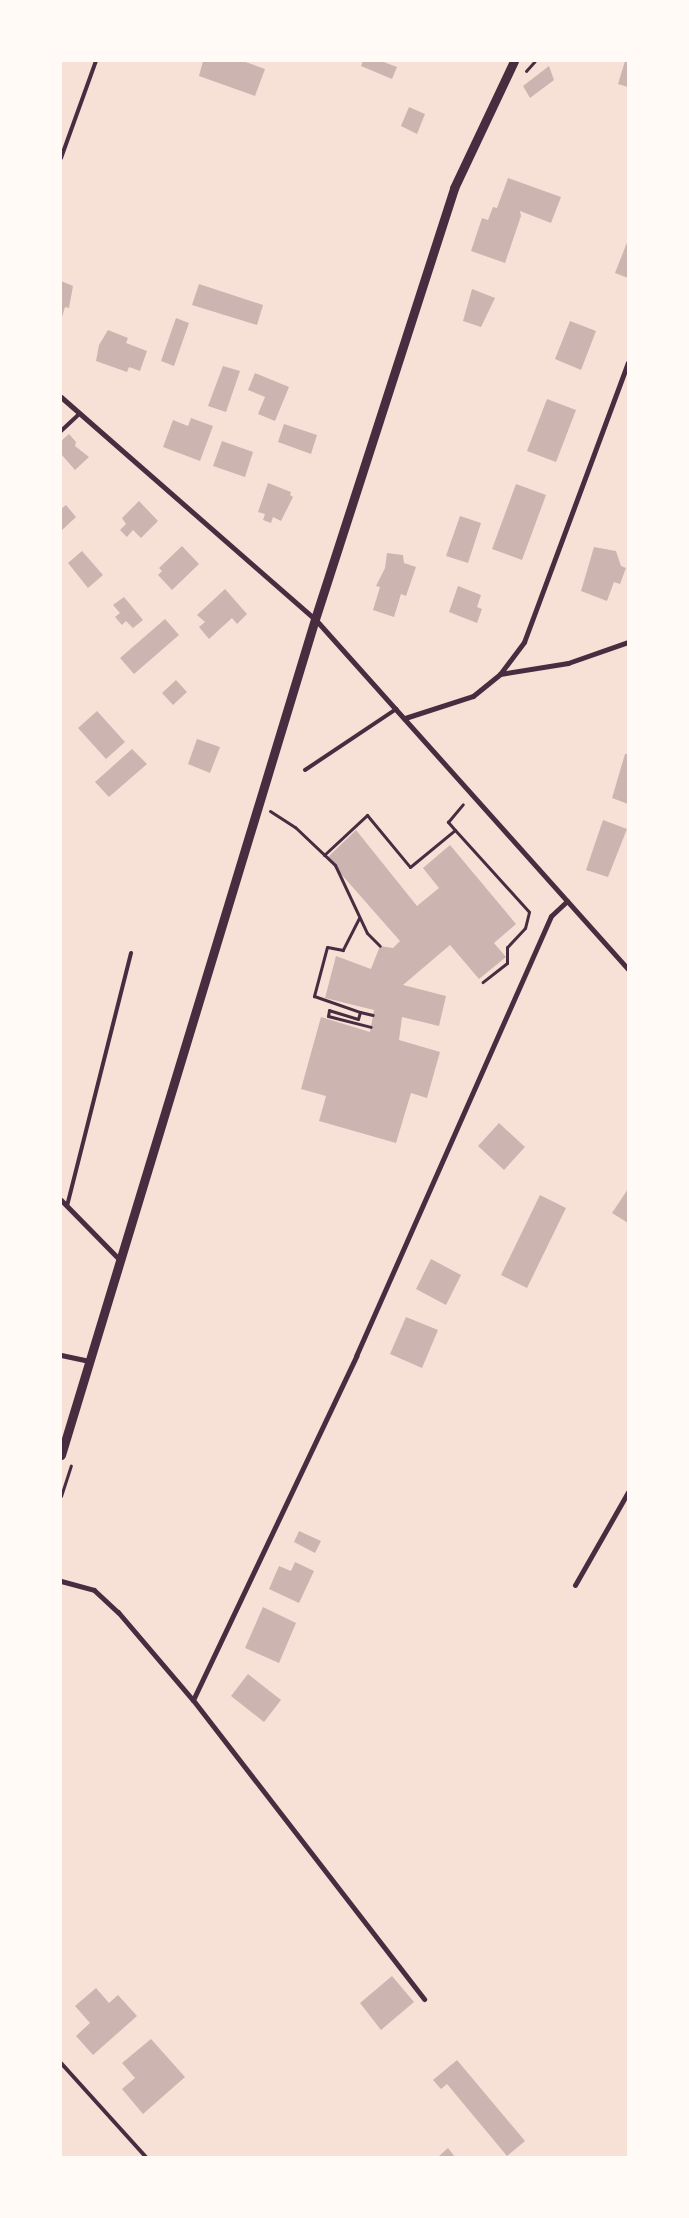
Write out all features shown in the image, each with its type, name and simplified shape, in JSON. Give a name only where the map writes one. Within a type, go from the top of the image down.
[{"type":"street","points":[[61,1455],[315,619],[454,188],[514,61]]},
{"type":"street","points":[[405,718],[473,696],[500,674],[524,642],[628,363]]},
{"type":"street","points":[[61,397],[315,619],[628,969]]},
{"type":"street","points":[[500,674],[568,663],[628,642]]},
{"type":"street","points":[[193,1700],[356,1356],[551,916],[567,901]]},
{"type":"street","points":[[61,1200],[120,1260]]},
{"type":"street","points":[[61,1355],[90,1361]]},
{"type":"street","points":[[575,1585],[628,1492]]},
{"type":"street","points":[[61,1581],[94,1590],[118,1612],[193,1700],[424,1999]]},
{"type":"lane","points":[[61,158],[96,61]]},
{"type":"lane","points":[[61,430],[80,413]]},
{"type":"lane","points":[[305,770],[396,709]]},
{"type":"lane","points":[[67,1206],[131,953]]},
{"type":"lane","points":[[61,2063],[146,2157]]},
{"type":"path","points":[[463,804],[448,822],[529,912],[524,928],[507,948],[507,963],[483,982]]},
{"type":"path","points":[[270,811],[295,827],[335,865],[367,933],[380,946]]},
{"type":"path","points":[[324,855],[367,815],[410,867],[455,830]]},
{"type":"path","points":[[360,918],[343,950],[327,947],[314,996],[373,1015]]},
{"type":"path","points":[[360,1012],[358,1019],[329,1010],[328,1016],[371,1027]]},
{"type":"building","points":[[203,61],[243,61],[265,69],[255,96],[199,76]]},
{"type":"building","points":[[363,61],[381,61],[397,67],[392,79],[361,66]]},
{"type":"building","points":[[625,61],[628,61],[628,87],[618,84]]},
{"type":"building","points":[[549,66],[554,80],[530,98],[523,86]]},
{"type":"building","points":[[409,107],[425,114],[417,134],[401,126]]},
{"type":"building","points":[[508,178],[561,197],[551,223],[520,211],[521,216],[505,263],[471,251],[482,218],[488,220],[493,207],[497,208]]},
{"type":"building","points":[[628,240],[628,278],[615,273]]},
{"type":"building","points":[[61,281],[73,286],[69,308],[65,307],[62,317]]},
{"type":"building","points":[[199,284],[263,305],[257,325],[192,305]]},
{"type":"building","points":[[472,289],[495,298],[481,327],[463,321]]},
{"type":"building","points":[[176,318],[189,323],[174,366],[161,361]]},
{"type":"building","points":[[570,321],[596,331],[581,370],[555,359]]},
{"type":"building","points":[[108,330],[128,338],[126,343],[147,351],[140,371],[129,367],[127,372],[96,361],[99,345]]},
{"type":"building","points":[[223,366],[240,371],[226,412],[208,406]]},
{"type":"building","points":[[255,373],[289,387],[275,421],[258,414],[265,397],[248,390]]},
{"type":"building","points":[[547,399],[576,410],[556,462],[527,451]]},
{"type":"building","points":[[191,418],[213,426],[200,461],[163,447],[173,420],[188,426]]},
{"type":"building","points":[[284,424],[317,435],[311,454],[278,442]]},
{"type":"building","points":[[69,434],[76,442],[75,446],[89,457],[75,470],[61,454],[61,441]]},
{"type":"building","points":[[222,441],[253,452],[245,477],[213,466]]},
{"type":"building","points":[[268,483],[291,492],[290,495],[293,497],[281,521],[273,517],[271,523],[263,520],[265,514],[258,512]]},
{"type":"building","points":[[516,484],[546,495],[522,560],[492,549]]},
{"type":"building","points":[[139,501],[158,521],[141,538],[133,530],[127,537],[120,530],[126,524],[122,518]]},
{"type":"building","points":[[66,505],[76,517],[61,531],[61,509]]},
{"type":"building","points":[[460,516],[481,523],[468,563],[446,556]]},
{"type":"building","points":[[182,546],[199,564],[172,590],[158,575],[162,571],[159,568]]},
{"type":"building","points":[[594,547],[616,551],[621,566],[626,568],[620,584],[614,582],[607,601],[581,591]]},
{"type":"building","points":[[82,551],[103,575],[88,588],[68,563]]},
{"type":"building","points":[[387,553],[403,555],[404,563],[416,567],[406,596],[401,594],[394,617],[373,610],[380,587],[376,586],[385,568]]},
{"type":"building","points":[[458,586],[481,595],[477,607],[482,609],[477,623],[449,612]]},
{"type":"building","points":[[225,589],[247,614],[237,624],[232,618],[209,639],[199,627],[205,622],[197,615]]},
{"type":"building","points":[[124,597],[143,620],[133,628],[126,621],[122,625],[115,617],[120,613],[113,605]]},
{"type":"building","points":[[165,619],[179,635],[134,674],[120,658]]},
{"type":"building","points":[[176,680],[187,692],[173,705],[162,693]]},
{"type":"building","points":[[97,711],[125,742],[106,759],[78,728]]},
{"type":"building","points":[[197,739],[220,747],[210,773],[188,764]]},
{"type":"building","points":[[132,749],[147,764],[109,797],[95,782]]},
{"type":"building","points":[[625,754],[628,754],[628,804],[612,798]]},
{"type":"building","points":[[603,820],[627,829],[608,877],[586,870]]},
{"type":"building","points":[[356,830],[417,906],[439,888],[423,868],[450,845],[516,924],[494,943],[506,957],[479,979],[450,945],[403,985],[446,996],[439,1026],[402,1017],[399,1040],[440,1052],[427,1098],[411,1093],[396,1143],[319,1121],[326,1096],[301,1089],[321,1017],[370,1032],[374,1010],[325,998],[336,956],[371,969],[380,946],[393,948],[400,941],[327,858]]},
{"type":"building","points":[[499,1123],[525,1147],[504,1170],[478,1146]]},
{"type":"building","points":[[628,1189],[628,1223],[612,1213]]},
{"type":"building","points":[[540,1195],[566,1208],[527,1288],[501,1275]]},
{"type":"building","points":[[431,1259],[461,1275],[446,1305],[416,1289]]},
{"type":"building","points":[[406,1317],[438,1330],[422,1368],[390,1354]]},
{"type":"building","points":[[299,1531],[321,1541],[315,1553],[294,1542]]},
{"type":"building","points":[[295,1562],[314,1571],[299,1603],[269,1589],[279,1566],[291,1571]]},
{"type":"building","points":[[263,1607],[296,1623],[279,1663],[245,1648]]},
{"type":"building","points":[[248,1674],[281,1700],[264,1722],[231,1696]]},
{"type":"building","points":[[392,1976],[414,2002],[381,2030],[360,2003]]},
{"type":"building","points":[[96,1988],[109,2003],[118,1995],[137,2016],[93,2055],[76,2036],[90,2023],[75,2006]]},
{"type":"building","points":[[151,2039],[185,2077],[143,2114],[122,2089],[135,2078],[122,2063]]},
{"type":"building","points":[[457,2060],[525,2141],[507,2156],[447,2084],[441,2089],[433,2080]]},
{"type":"building","points":[[448,2148],[455,2157],[438,2157]]}]
